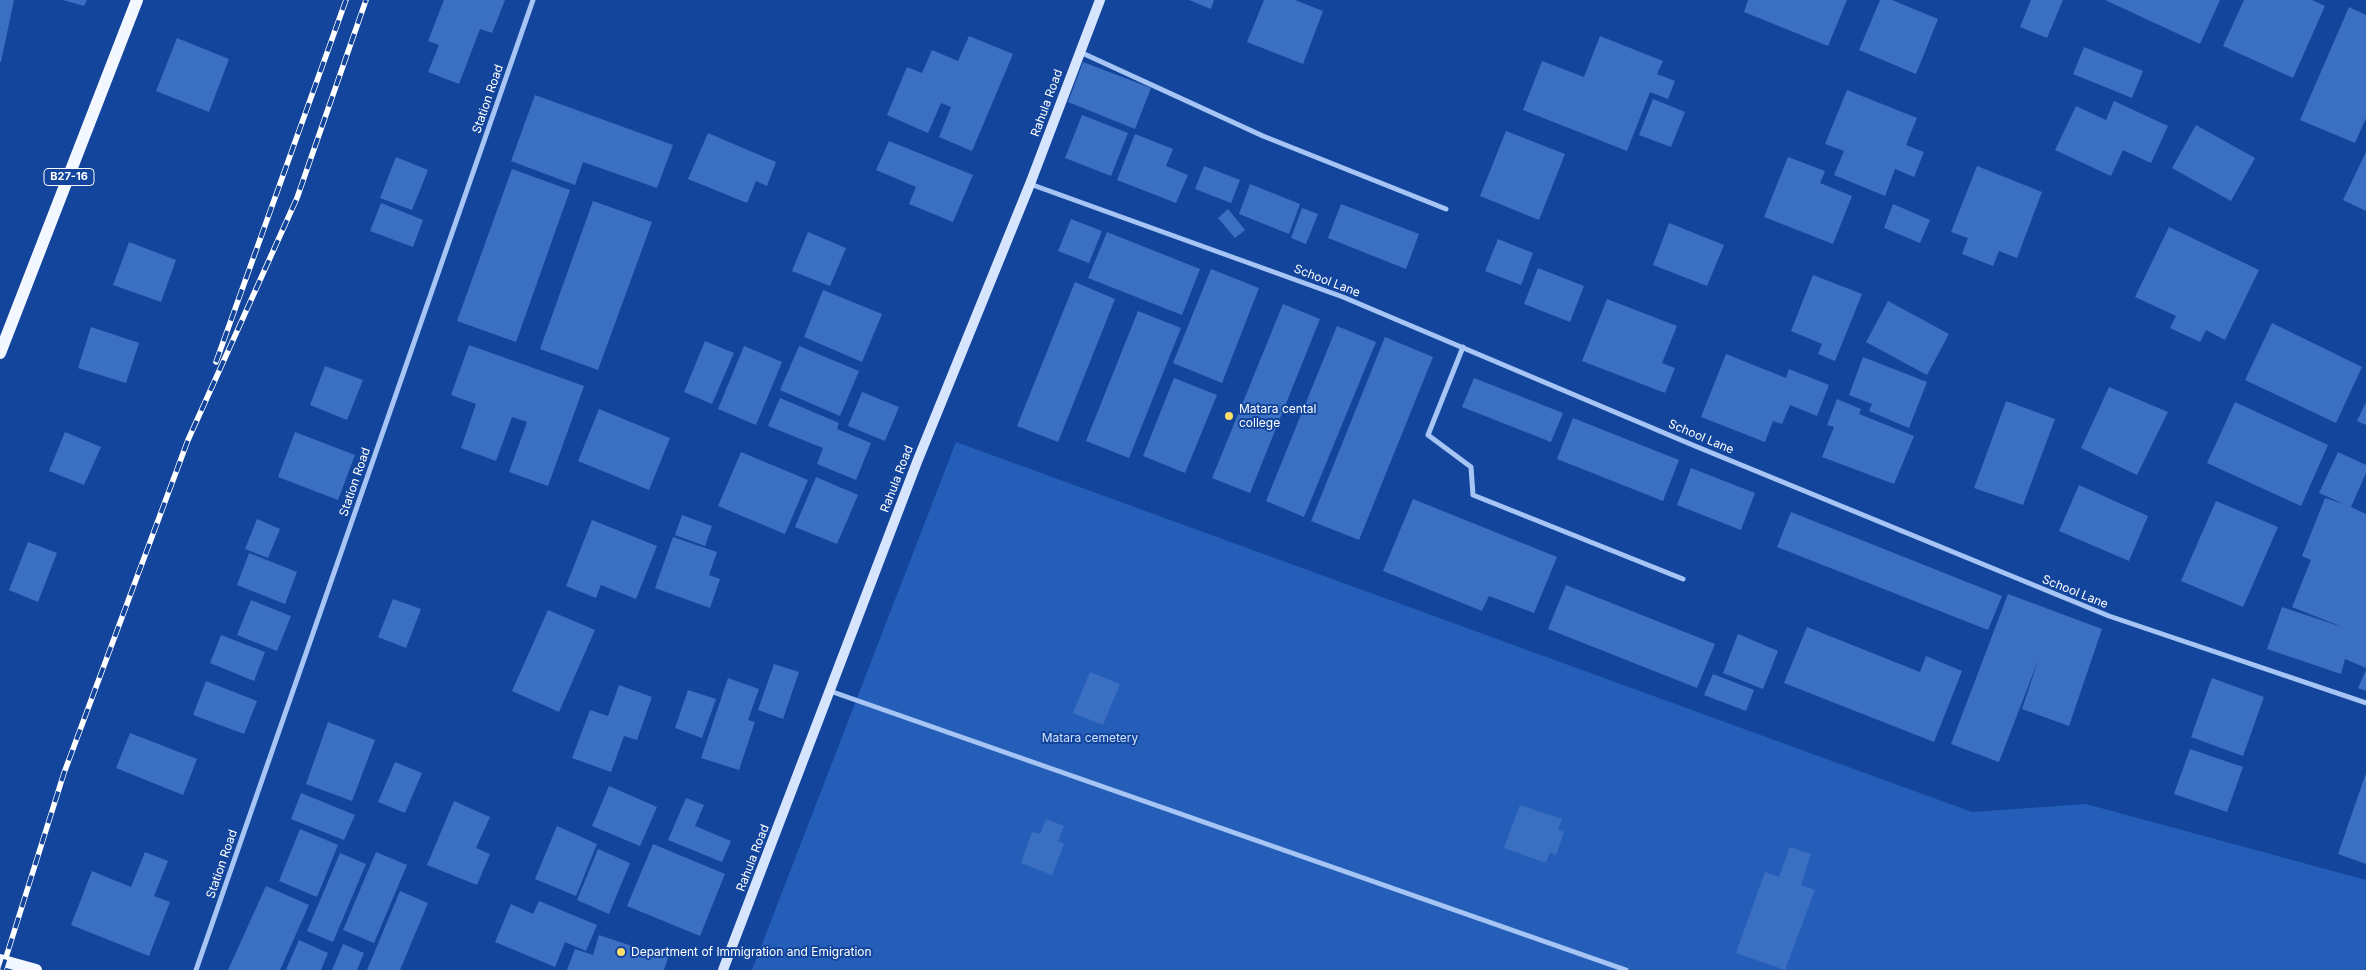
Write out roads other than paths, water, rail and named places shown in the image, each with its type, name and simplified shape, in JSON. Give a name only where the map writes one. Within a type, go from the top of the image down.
[{"type":"main road","name":"B27-16","points":[[0,353],[137,0]]},
{"type":"main road","name":"Rahula Road","points":[[723,970],[917,462],[1030,184],[1100,0]]},
{"type":"main road","points":[[0,960],[36,970]]},
{"type":"street","name":"Station Road","points":[[196,970],[533,0]]},
{"type":"street","points":[[1080,52],[1263,136],[1446,209]]},
{"type":"street","name":"School Lane","points":[[1030,184],[1334,294],[2109,616],[2366,703]]},
{"type":"street","points":[[1463,347],[1428,435],[1471,467],[1473,494],[1683,579]]},
{"type":"street","points":[[830,691],[1626,970]]},
{"type":"railway","points":[[216,362],[346,0]]},
{"type":"railway","points":[[2,970],[64,773],[188,440],[297,198],[366,0]]},
{"type":"place","name":"Matara cental college","points":[[1229,416]]},
{"type":"place","name":"Department of Immigration and Emigration","points":[[621,952]]},
{"type":"park label","name":"Matara cemetery","points":[[1090,738]]}]
